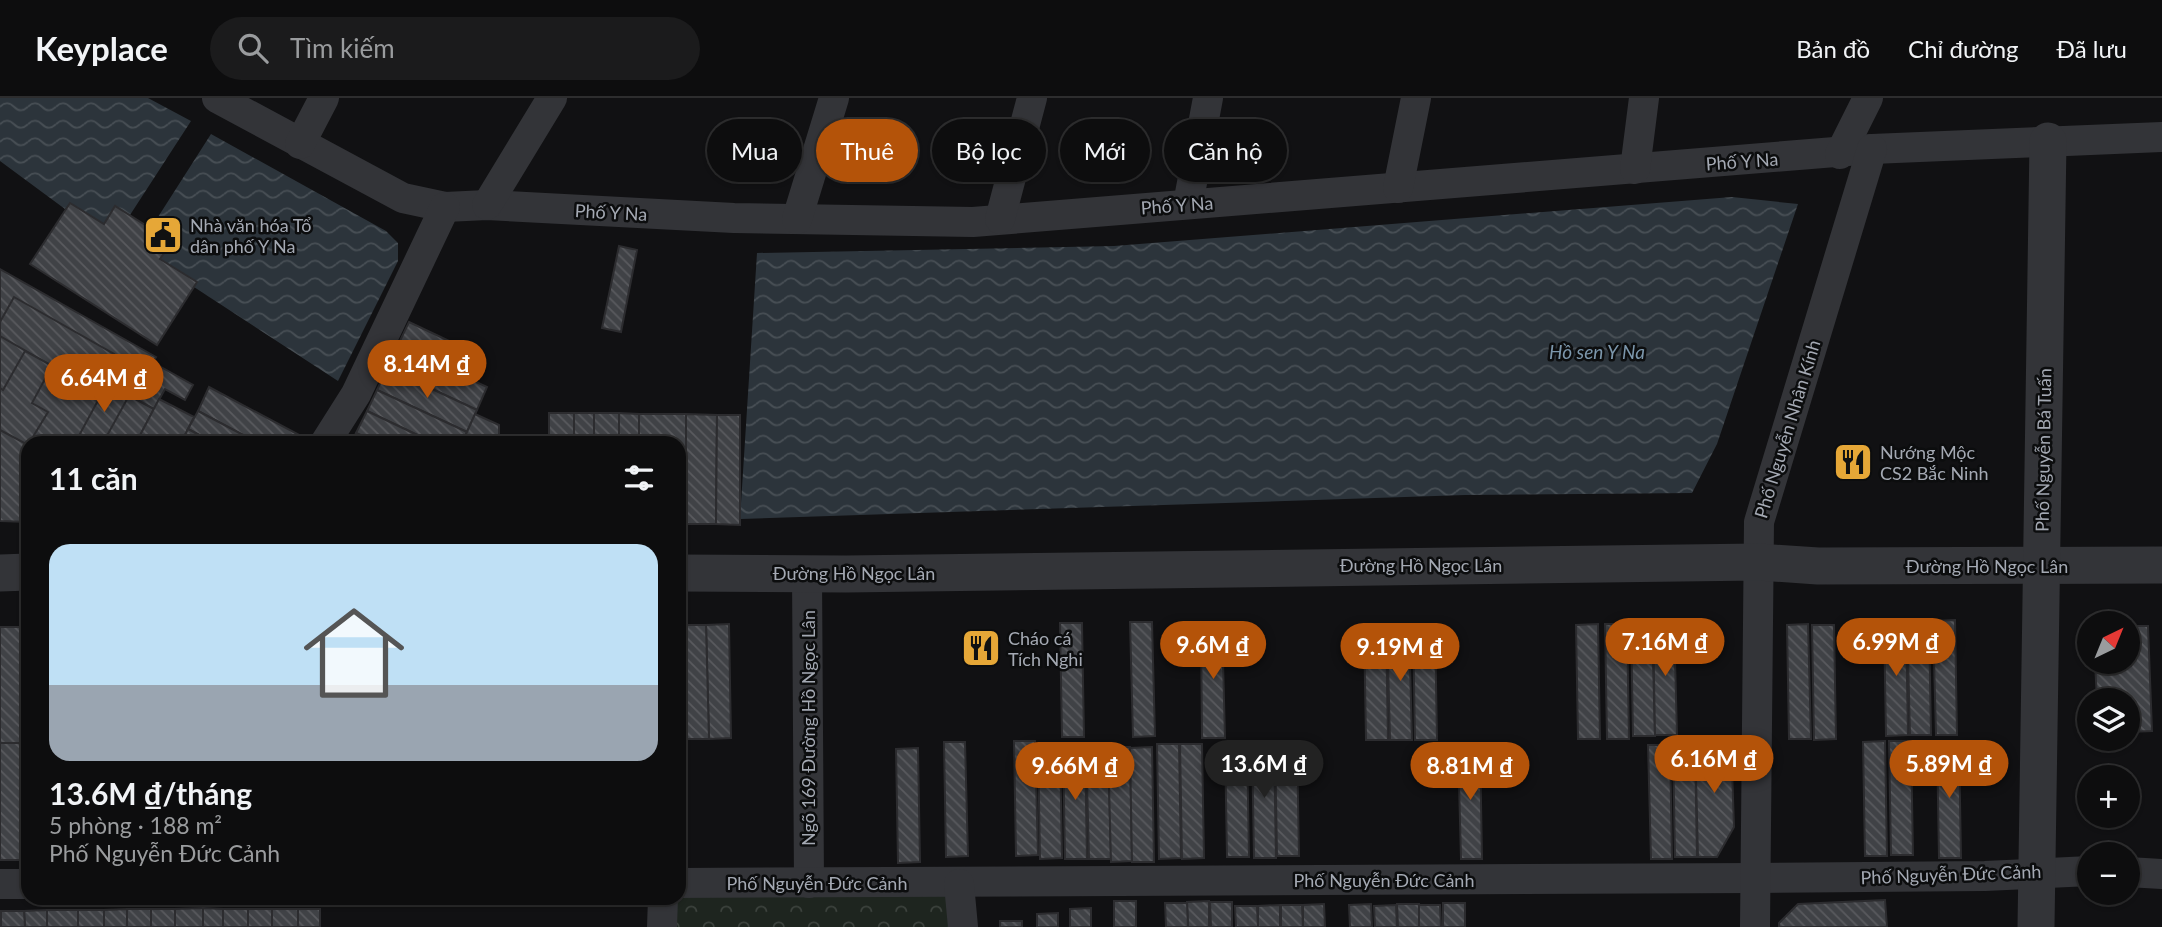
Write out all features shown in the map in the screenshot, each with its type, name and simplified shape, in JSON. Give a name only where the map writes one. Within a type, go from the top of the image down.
[{"type":"street","name":"Phố Y Na","points":[[217,98],[403,198],[445,207],[487,205],[797,219],[1000,219],[1872,149],[2162,137]]},
{"type":"street","points":[[300,144],[324,98]]},
{"type":"street","points":[[487,205],[552,98]]},
{"type":"street","points":[[797,219],[834,98]]},
{"type":"street","points":[[1000,219],[1032,98]]},
{"type":"street","points":[[1188,204],[1208,98]]},
{"type":"street","points":[[1398,188],[1416,98]]},
{"type":"street","points":[[1635,169],[1644,98]]},
{"type":"street","points":[[1840,153],[1868,98]]},
{"type":"street","name":"Phố Nguyễn Bá Tuấn","points":[[2036,927],[2048,141]]},
{"type":"street","name":"Phố Nguyễn Nhân Kính","points":[[1755,927],[1759,522],[1872,149]]},
{"type":"street","points":[[329,436],[356,394],[445,207]]},
{"type":"street","name":"Đường Hồ Ngọc Lân","points":[[686,573],[807,574],[1759,562],[1818,566],[2162,565]]},
{"type":"street","points":[[0,573],[21,572]]},
{"type":"street","name":"Ngõ 169 Đường Hồ Ngọc Lân","points":[[807,574],[809,883]]},
{"type":"street","name":"Phố Nguyễn Đức Cảnh","points":[[686,883],[959,884],[1755,878],[1985,876],[2037,871],[2077,871]]},
{"type":"street","points":[[2140,872],[2162,873]]},
{"type":"street","points":[[0,884],[21,884]]},
{"type":"street","points":[[959,884],[963,927]]},
{"type":"street","points":[[662,927],[663,905]]},
{"type":"green space","points":[[955,889],[958,927],[674,927],[676,905],[686,905],[686,898]]},
{"type":"water","points":[[0,98],[148,98],[191,121],[130,215],[115,206],[104,224],[70,203],[65,209],[0,161]]},
{"type":"water","points":[[211,134],[386,231],[398,243],[398,261],[338,381],[194,287],[196,282],[160,259],[171,242],[151,228]]},
{"type":"water","name":"Hồ sen Y Na","points":[[1732,197],[1798,204],[1717,444],[1692,493],[1465,495],[740,519],[757,253],[1114,246]]},
{"type":"building","points":[[70,203],[104,224],[115,206],[172,242],[160,259],[197,282],[157,345],[30,264]]},
{"type":"building","points":[[619,246],[637,250],[621,332],[602,328]]},
{"type":"building","points":[[0,269],[156,357],[132,397],[154,409],[140,436],[21,436],[21,522],[0,521]]},
{"type":"building","points":[[14,297],[114,354],[94,390],[0,336],[0,322]]},
{"type":"building","points":[[409,322],[483,357],[472,380],[398,345]]},
{"type":"building","points":[[398,345],[487,387],[477,410],[387,368]]},
{"type":"building","points":[[25,351],[52,366],[32,403],[48,412],[33,436],[21,436],[21,441],[0,430],[0,388],[3,390]]},
{"type":"building","points":[[152,362],[193,385],[185,400],[165,389],[154,409],[132,397]]},
{"type":"building","points":[[387,368],[477,410],[467,432],[377,390]]},
{"type":"building","points":[[109,380],[131,392],[107,436],[79,436]]},
{"type":"building","points":[[209,387],[301,436],[245,436],[198,411]]},
{"type":"building","points":[[377,390],[467,432],[465,436],[419,436],[367,411]]},
{"type":"building","points":[[159,399],[194,417],[184,436],[140,436]]},
{"type":"building","points":[[198,411],[245,436],[201,436],[188,429]]},
{"type":"building","points":[[367,411],[419,436],[363,436],[356,433]]},
{"type":"building","points":[[549,413],[574,413],[574,436],[549,436]]},
{"type":"building","points":[[574,413],[594,413],[594,436],[574,436]]},
{"type":"building","points":[[594,413],[619,413],[619,436],[594,436]]},
{"type":"building","points":[[619,413],[639,414],[639,436],[619,436]]},
{"type":"building","points":[[475,414],[499,425],[499,436],[465,436]]},
{"type":"building","points":[[639,414],[686,414],[686,436],[639,436]]},
{"type":"building","points":[[686,414],[717,415],[716,524],[686,524]]},
{"type":"building","points":[[717,415],[740,415],[740,525],[716,524]]},
{"type":"building","points":[[188,429],[201,436],[184,436]]},
{"type":"building","points":[[1955,620],[1957,735],[1936,735],[1933,621]]},
{"type":"building","points":[[1652,621],[1655,736],[1633,736],[1631,622]]},
{"type":"building","points":[[1653,621],[1674,621],[1677,735],[1655,735]]},
{"type":"building","points":[[1884,621],[1906,621],[1908,735],[1886,736]]},
{"type":"building","points":[[1907,621],[1929,621],[1931,735],[1910,735]]},
{"type":"building","points":[[1130,622],[1152,622],[1155,736],[1133,737]]},
{"type":"building","points":[[1060,623],[1082,623],[1084,737],[1062,737]]},
{"type":"building","points":[[1201,623],[1222,623],[1225,738],[1202,738]]},
{"type":"building","points":[[729,624],[731,738],[709,739],[706,625]]},
{"type":"building","points":[[1598,624],[1600,739],[1578,739],[1576,625]]},
{"type":"building","points":[[1605,624],[1627,624],[1629,739],[1607,739]]},
{"type":"building","points":[[1808,624],[1811,739],[1789,739],[1787,625]]},
{"type":"building","points":[[686,625],[706,625],[709,739],[686,739]]},
{"type":"building","points":[[1364,625],[1386,625],[1388,740],[1366,740]]},
{"type":"building","points":[[1413,625],[1435,625],[1437,740],[1415,740]]},
{"type":"building","points":[[1812,625],[1834,625],[1836,739],[1814,740]]},
{"type":"building","points":[[1387,626],[1409,626],[1412,740],[1390,740]]},
{"type":"building","points":[[2140,626],[2148,626],[2152,731],[2140,732],[2140,688],[2096,688],[2096,674],[2140,674]]},
{"type":"building","points":[[0,627],[21,627],[21,743],[0,743]]},
{"type":"building","points":[[1731,738],[1734,827],[1717,857],[1698,857],[1695,739]]},
{"type":"building","points":[[1014,741],[1035,741],[1038,855],[1016,856]]},
{"type":"building","points":[[1885,741],[1887,856],[1865,856],[1863,742]]},
{"type":"building","points":[[1889,741],[1911,741],[1913,855],[1891,855]]},
{"type":"building","points":[[944,742],[965,742],[968,856],[946,857]]},
{"type":"building","points":[[1247,742],[1249,857],[1227,857],[1225,743]]},
{"type":"building","points":[[1275,742],[1297,742],[1299,856],[1277,856]]},
{"type":"building","points":[[0,743],[21,743],[21,860],[0,860]]},
{"type":"building","points":[[1252,743],[1274,743],[1276,858],[1254,858]]},
{"type":"building","points":[[1673,743],[1695,743],[1697,857],[1675,857]]},
{"type":"building","points":[[1937,743],[1959,743],[1961,858],[1939,858]]},
{"type":"building","points":[[1038,744],[1060,744],[1062,858],[1040,859]]},
{"type":"building","points":[[1063,744],[1085,744],[1087,859],[1065,859]]},
{"type":"building","points":[[1157,744],[1179,744],[1181,858],[1159,859]]},
{"type":"building","points":[[1180,744],[1202,744],[1204,858],[1182,859]]},
{"type":"building","points":[[1086,745],[1108,745],[1111,859],[1089,859]]},
{"type":"building","points":[[1458,745],[1480,745],[1482,859],[1461,859]]},
{"type":"building","points":[[1648,745],[1670,745],[1672,859],[1651,859]]},
{"type":"building","points":[[1108,747],[1130,747],[1132,861],[1111,862]]},
{"type":"building","points":[[1152,747],[1154,862],[1132,862],[1130,748]]},
{"type":"building","points":[[918,748],[920,862],[898,863],[896,749]]},
{"type":"building","points":[[1885,900],[1887,927],[1779,927],[1779,923],[1798,904]]},
{"type":"building","points":[[1114,901],[1136,901],[1136,927],[1114,927]]},
{"type":"building","points":[[1209,901],[1209,927],[1188,927],[1187,902]]},
{"type":"building","points":[[1210,902],[1232,902],[1232,927],[1211,927]]},
{"type":"building","points":[[1165,903],[1187,903],[1188,927],[1166,927]]},
{"type":"building","points":[[1443,903],[1465,903],[1465,927],[1443,927]]},
{"type":"building","points":[[1324,904],[1325,927],[1303,927],[1303,905]]},
{"type":"building","points":[[1371,904],[1372,927],[1350,927],[1349,905]]},
{"type":"building","points":[[1397,904],[1419,904],[1420,927],[1398,927]]},
{"type":"building","points":[[1280,905],[1280,927],[1258,927],[1258,906]]},
{"type":"building","points":[[1281,905],[1302,905],[1303,927],[1281,927]]},
{"type":"building","points":[[1396,905],[1397,927],[1375,927],[1374,906]]},
{"type":"building","points":[[1419,905],[1440,905],[1441,927],[1419,927]]},
{"type":"building","points":[[1235,906],[1257,906],[1258,927],[1236,927]]},
{"type":"building","points":[[203,908],[203,927],[175,927],[175,909]]},
{"type":"building","points":[[203,908],[223,909],[223,927],[203,927]]},
{"type":"building","points":[[1091,908],[1091,927],[1070,927],[1070,909]]},
{"type":"building","points":[[127,909],[127,927],[104,927],[104,910]]},
{"type":"building","points":[[127,909],[151,909],[151,927],[127,927]]},
{"type":"building","points":[[151,909],[175,909],[175,927],[151,927]]},
{"type":"building","points":[[223,909],[248,909],[248,927],[223,927]]},
{"type":"building","points":[[248,909],[272,909],[272,927],[248,927]]},
{"type":"building","points":[[272,909],[298,909],[298,927],[272,927]]},
{"type":"building","points":[[298,909],[320,909],[320,927],[298,927]]},
{"type":"building","points":[[47,910],[47,927],[25,927],[24,911]]},
{"type":"building","points":[[47,910],[78,910],[78,927],[47,927]]},
{"type":"building","points":[[78,910],[104,910],[104,927],[78,927]]},
{"type":"building","points":[[1,911],[24,911],[25,927],[1,927]]},
{"type":"building","points":[[1058,913],[1058,927],[1037,927],[1037,914]]},
{"type":"building","points":[[1000,921],[1022,921],[1022,927],[1000,927]]},
{"type":"place","name":"Nhà văn hóa Tổ dân phố Y Na","points":[[163,235]]},
{"type":"place","name":"Nướng Mộc CS2 Bắc Ninh","points":[[1853,462]]},
{"type":"place","name":"Cháo cá Tích Nghi","points":[[981,648]]}]
